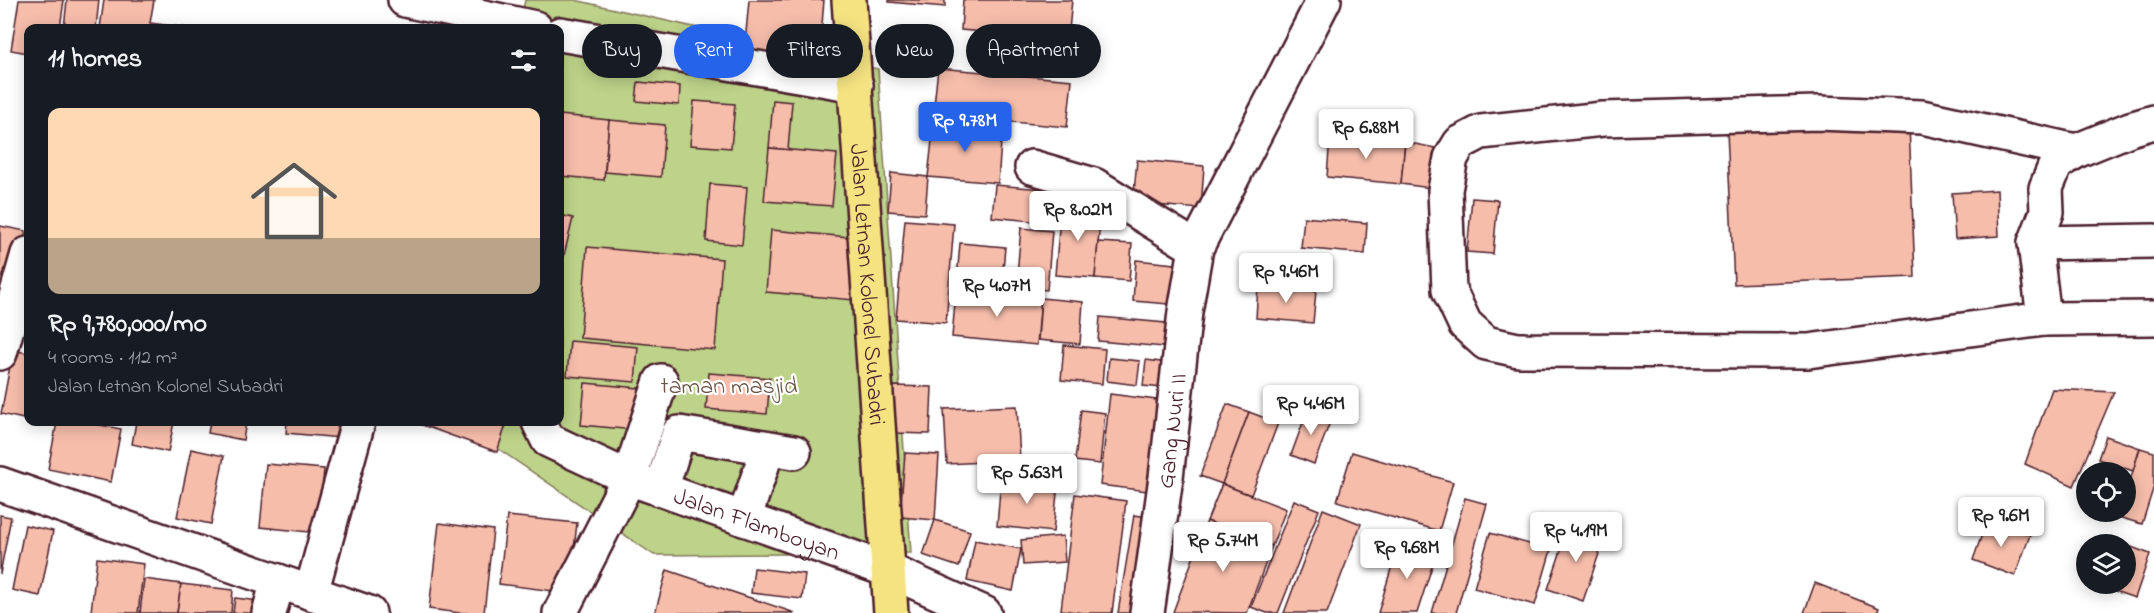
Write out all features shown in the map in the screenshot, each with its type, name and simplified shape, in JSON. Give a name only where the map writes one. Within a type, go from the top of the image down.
[{"type":"main road","name":"Jalan Letnan Kolonel Subadri","points":[[849,0],[891,613]]},
{"type":"street","points":[[405,0],[516,24]]},
{"type":"street","name":"Gang Nuri II","points":[[1147,613],[1166,477],[1185,312],[1196,248],[1324,0]]},
{"type":"street","points":[[564,35],[856,85]]},
{"type":"street","points":[[2076,151],[1923,117],[1818,113],[1603,119],[1480,132],[1460,143],[1451,158],[1445,190],[1449,290],[1465,324],[1486,343],[1518,350],[1808,351],[2044,319],[2154,318]]},
{"type":"street","points":[[2044,319],[2035,243],[2047,212],[2046,188],[2056,164],[2076,151],[2130,129],[2154,122]]},
{"type":"street","points":[[1032,167],[1094,185],[1196,248]]},
{"type":"street","points":[[2035,243],[2154,241]]},
{"type":"street","points":[[0,353],[24,268]]},
{"type":"street","points":[[560,613],[629,478],[661,381]]},
{"type":"street","points":[[311,593],[356,426]]},
{"type":"street","name":"Jalan Flamboyan","points":[[541,426],[548,440],[629,478],[888,570],[984,613]]},
{"type":"street","points":[[661,489],[679,433],[781,450],[744,519]]},
{"type":"street","points":[[0,484],[369,613]]},
{"type":"street","points":[[269,613],[278,581]]},
{"type":"green space","name":"taman masjid","points":[[525,0],[575,0],[680,24],[674,24],[674,78],[754,78],[754,41],[766,43],[766,78],[863,78],[863,66],[875,68],[875,78],[879,78],[911,553],[654,555],[465,426],[564,426],[564,24],[520,24]]},
{"type":"building","points":[[19,0],[64,0],[61,24],[24,24],[24,52],[11,50]]},
{"type":"building","points":[[67,0],[99,0],[96,24],[64,24]]},
{"type":"building","points":[[104,0],[154,0],[150,23],[158,24],[101,24]]},
{"type":"building","points":[[749,0],[824,0],[822,24],[766,24],[766,56],[754,55],[754,24],[747,24]]},
{"type":"building","points":[[889,0],[945,0],[945,7],[889,2]]},
{"type":"building","points":[[963,0],[1072,0],[1070,24],[966,24],[966,30],[961,30]]},
{"type":"building","points":[[954,69],[966,71],[966,78],[1072,80],[1067,127],[933,115],[937,78],[954,78]]},
{"type":"building","points":[[638,82],[680,86],[679,105],[636,101]]},
{"type":"building","points":[[773,100],[792,102],[788,150],[769,148]]},
{"type":"building","points":[[694,101],[735,104],[731,148],[690,145]]},
{"type":"building","points":[[564,115],[609,120],[604,180],[564,176]]},
{"type":"building","points":[[609,120],[665,125],[661,177],[605,172]]},
{"type":"building","points":[[934,122],[1002,128],[998,183],[928,177]]},
{"type":"building","points":[[1909,124],[1915,277],[1734,284],[1727,131]]},
{"type":"building","points":[[1330,136],[1405,142],[1401,184],[1327,177]]},
{"type":"building","points":[[1405,142],[1436,148],[1431,188],[1401,184]]},
{"type":"building","points":[[769,148],[837,154],[832,206],[764,201]]},
{"type":"building","points":[[1137,160],[1204,166],[1201,209],[1133,203]]},
{"type":"building","points":[[891,173],[928,177],[925,214],[888,211]]},
{"type":"building","points":[[710,184],[747,187],[742,245],[706,241]]},
{"type":"building","points":[[995,185],[1055,190],[1052,223],[992,217]]},
{"type":"building","points":[[1997,190],[1999,236],[1955,239],[1952,193]]},
{"type":"building","points":[[1472,198],[1498,200],[1493,254],[1467,252]]},
{"type":"building","points":[[1061,206],[1101,210],[1095,278],[1055,275]]},
{"type":"building","points":[[564,216],[573,218],[564,255]]},
{"type":"building","points":[[1304,217],[1367,223],[1365,254],[1301,248]]},
{"type":"building","points":[[905,220],[954,224],[946,323],[896,319]]},
{"type":"building","points":[[0,226],[24,231],[16,281],[0,277]]},
{"type":"building","points":[[1021,228],[1052,231],[1047,290],[1016,287]]},
{"type":"building","points":[[771,230],[860,238],[854,300],[766,292]]},
{"type":"building","points":[[1098,242],[1132,244],[1129,281],[1095,278]]},
{"type":"building","points":[[960,243],[1005,247],[1001,294],[956,291]]},
{"type":"building","points":[[587,247],[722,259],[715,350],[580,338]]},
{"type":"building","points":[[1136,260],[1184,265],[1181,305],[1133,301]]},
{"type":"building","points":[[1258,286],[1316,291],[1313,323],[1256,318]]},
{"type":"building","points":[[956,291],[1041,298],[1037,345],[952,337]]},
{"type":"building","points":[[1041,298],[1083,302],[1080,344],[1038,340]]},
{"type":"building","points":[[1100,317],[1166,323],[1164,347],[1098,341]]},
{"type":"building","points":[[570,341],[638,347],[635,382],[567,376]]},
{"type":"building","points":[[1064,345],[1105,349],[1102,384],[1061,380]]},
{"type":"building","points":[[13,350],[24,352],[24,419],[1,414]]},
{"type":"building","points":[[1109,358],[1140,361],[1137,385],[1107,381]]},
{"type":"building","points":[[1146,360],[1175,364],[1173,389],[1143,386]]},
{"type":"building","points":[[709,373],[770,378],[767,414],[706,409]]},
{"type":"building","points":[[585,383],[639,388],[635,430],[581,425]]},
{"type":"building","points":[[894,386],[932,387],[930,434],[893,433]]},
{"type":"building","points":[[2052,389],[2114,392],[2084,462],[2076,462],[2074,486],[2025,464]]},
{"type":"building","points":[[1110,394],[1164,401],[1155,492],[1100,485]]},
{"type":"building","points":[[1227,404],[1249,412],[1222,484],[1200,476]]},
{"type":"building","points":[[1017,406],[1020,460],[947,464],[944,409]]},
{"type":"building","points":[[1308,409],[1332,417],[1314,464],[1291,455]]},
{"type":"building","points":[[1081,410],[1105,413],[1100,464],[1075,461]]},
{"type":"building","points":[[1249,412],[1278,423],[1251,495],[1222,484]]},
{"type":"building","points":[[56,426],[106,426],[121,429],[111,482],[48,469]]},
{"type":"building","points":[[135,426],[173,426],[168,452],[132,444]]},
{"type":"building","points":[[209,426],[245,426],[243,440],[208,433]]},
{"type":"building","points":[[287,426],[342,426],[341,438],[286,433]]},
{"type":"building","points":[[425,426],[506,426],[497,452]]},
{"type":"building","points":[[2106,436],[2140,448],[2136,462],[2107,462],[2098,459]]},
{"type":"building","points":[[2140,448],[2154,452],[2154,486],[2142,524],[2135,522],[2136,462]]},
{"type":"building","points":[[191,449],[224,456],[211,524],[177,517]]},
{"type":"building","points":[[1352,452],[1453,482],[1439,531],[1337,501]]},
{"type":"building","points":[[905,453],[939,455],[935,520],[900,517]]},
{"type":"building","points":[[266,464],[324,469],[319,533],[260,527]]},
{"type":"building","points":[[1001,478],[1058,484],[1053,532],[997,526]]},
{"type":"building","points":[[1222,484],[1286,509],[1272,546],[1207,521]]},
{"type":"building","points":[[1075,494],[1126,501],[1112,613],[1061,610]]},
{"type":"building","points":[[1465,498],[1487,504],[1456,613],[1432,613]]},
{"type":"building","points":[[1294,500],[1319,510],[1278,613],[1267,613],[1251,607]]},
{"type":"building","points":[[1323,509],[1361,524],[1327,613],[1284,613]]},
{"type":"building","points":[[0,515],[11,517],[0,574]]},
{"type":"building","points":[[1134,515],[1155,518],[1140,613],[1118,613]]},
{"type":"building","points":[[507,516],[577,523],[569,593],[499,584]]},
{"type":"building","points":[[935,520],[970,531],[959,567],[923,555]]},
{"type":"building","points":[[1987,520],[2030,535],[2015,576],[1973,560]]},
{"type":"building","points":[[1207,521],[1272,546],[1247,613],[1173,612]]},
{"type":"building","points":[[439,523],[493,530],[484,613],[429,609]]},
{"type":"building","points":[[1570,524],[1605,536],[1583,601],[1548,589]]},
{"type":"building","points":[[25,525],[53,531],[40,596],[12,590]]},
{"type":"building","points":[[1490,533],[1551,550],[1535,605],[1474,588]]},
{"type":"building","points":[[1063,536],[1065,562],[1023,565],[1021,540]]},
{"type":"building","points":[[975,540],[1021,549],[1013,591],[967,581]]},
{"type":"building","points":[[1399,542],[1436,554],[1417,613],[1378,613]]},
{"type":"building","points":[[2136,549],[2150,554],[2135,598],[2123,594],[2136,594]]},
{"type":"building","points":[[97,558],[144,564],[138,613],[91,612]]},
{"type":"building","points":[[754,568],[805,574],[802,599],[751,593]]},
{"type":"building","points":[[667,570],[700,581],[795,613],[655,613]]},
{"type":"building","points":[[144,579],[181,584],[177,613],[140,613]]},
{"type":"building","points":[[1815,583],[1879,608],[1877,613],[1804,613]]},
{"type":"building","points":[[181,584],[233,590],[231,613],[177,613]]},
{"type":"building","points":[[235,598],[259,601],[257,613],[233,613]]}]
